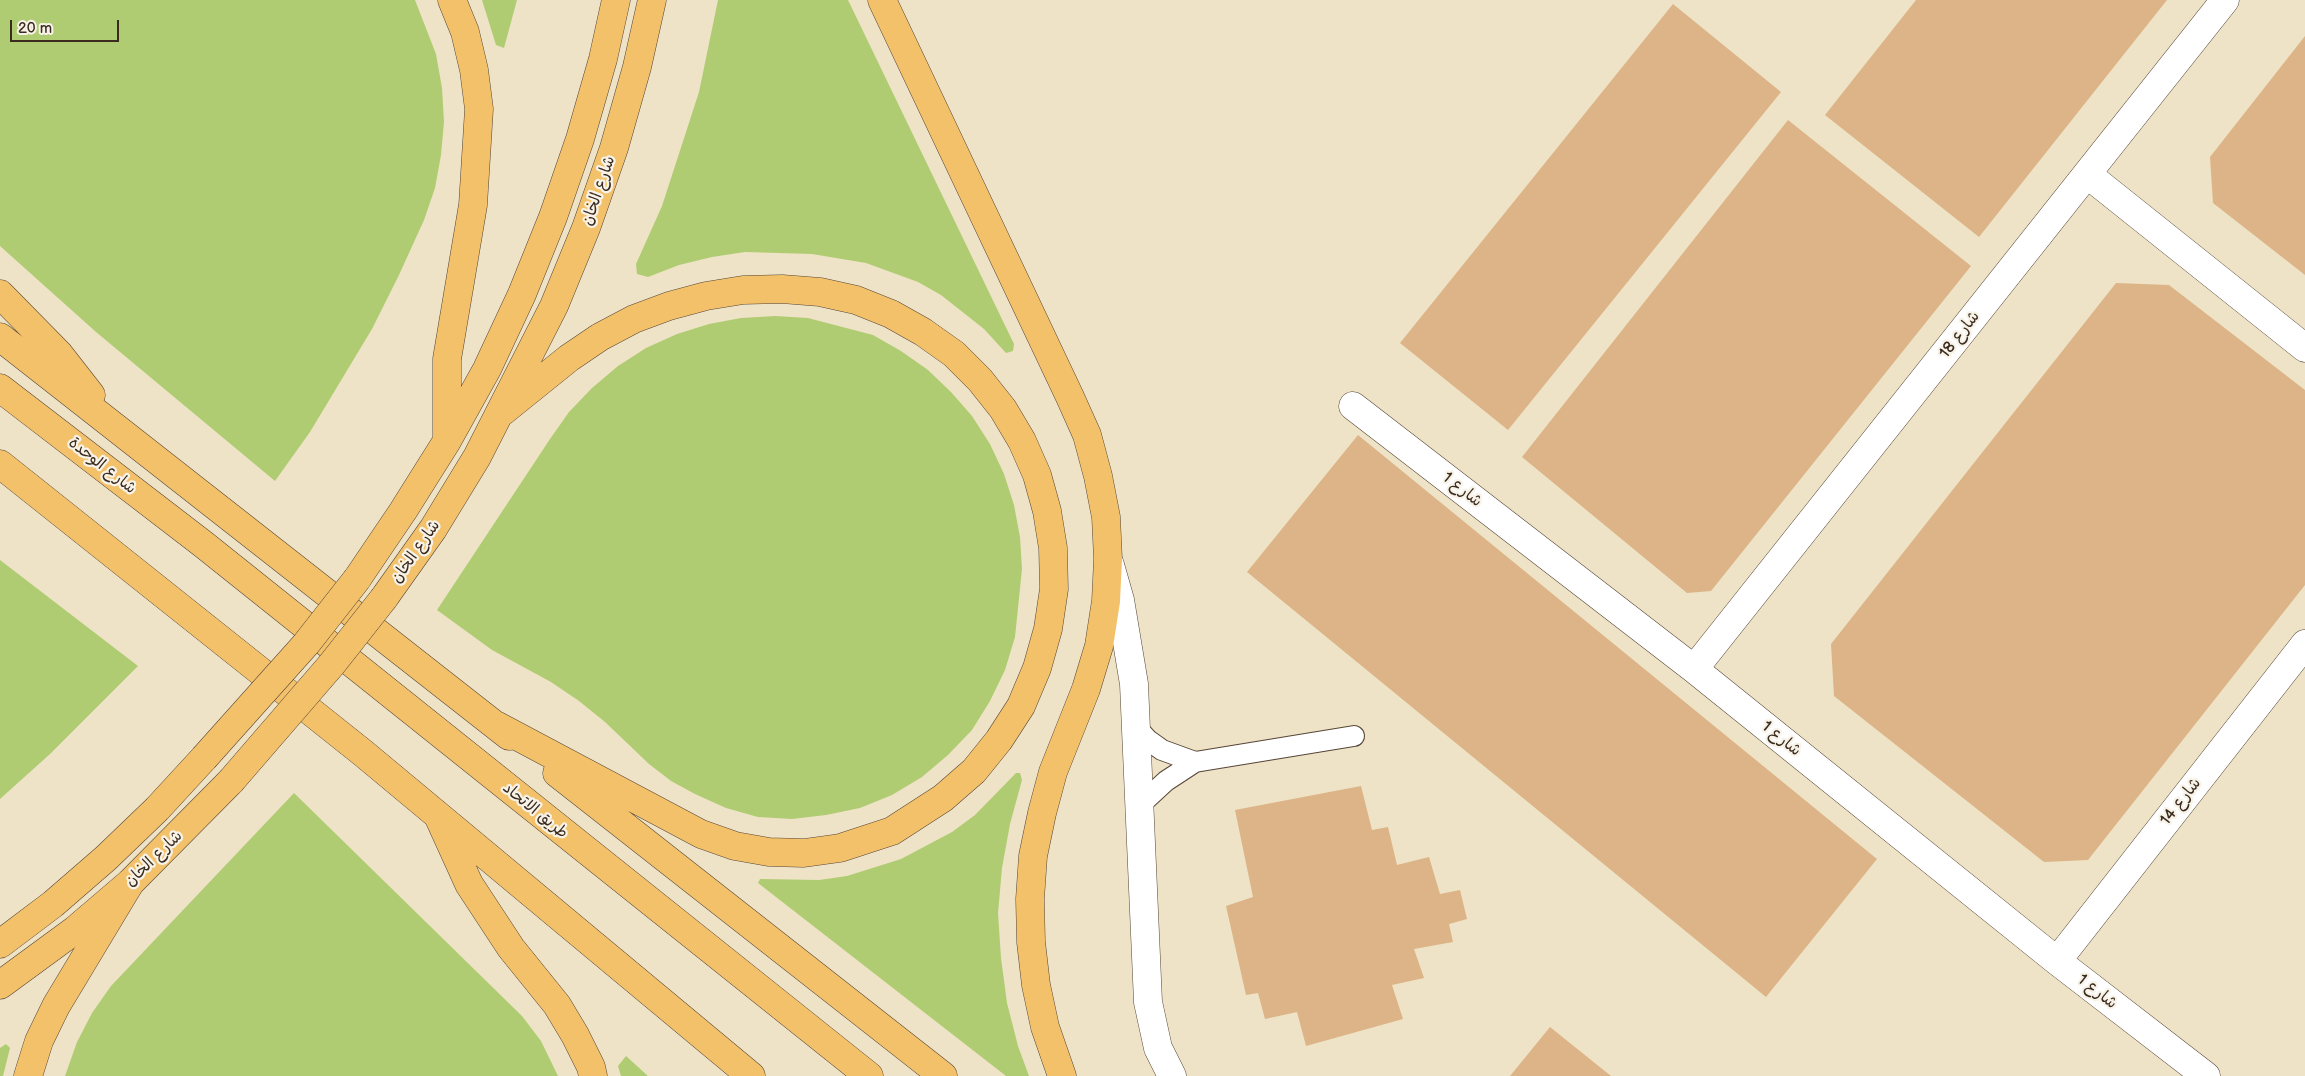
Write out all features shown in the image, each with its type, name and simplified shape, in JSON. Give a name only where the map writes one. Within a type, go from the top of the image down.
[{"type":"main road","points":[[447,441],[447,359],[473,205],[479,109],[474,70],[465,32],[452,0]]},
{"type":"main road","name":"شارع الخان","points":[[0,944],[53,904],[157,810],[306,644],[357,579],[404,511],[447,441],[487,369],[522,294],[553,217],[580,139],[603,59],[616,0]]},
{"type":"main road","name":"شارع الخان","points":[[0,985],[75,930],[130,883],[231,781],[332,664],[384,598],[433,529],[502,412],[554,306],[586,228],[616,139],[637,67],[652,0]]},
{"type":"main road","points":[[882,0],[1086,435],[1098,476],[1106,517],[1108,559],[1106,601],[1099,646],[1086,689],[1053,772],[1042,813],[1034,856],[1030,916],[1036,985],[1045,1028],[1062,1076]]},
{"type":"main road","points":[[496,725],[671,820],[726,843],[769,852],[804,853],[840,848],[892,831],[943,798],[974,771],[1000,740],[1021,706],[1037,668],[1048,629],[1054,588],[1053,548],[1047,511],[1030,458],[1003,409],[980,380],[946,348],[924,332],[891,314],[856,300],[820,292],[772,289],[706,296],[669,306],[634,319],[600,337],[569,358],[502,412]]},
{"type":"main road","points":[[0,294],[59,354],[108,421]]},
{"type":"main road","points":[[0,337],[943,1076]]},
{"type":"main road","name":"شارع الوحدة","points":[[0,388],[203,544]]},
{"type":"main road","points":[[0,464],[437,814],[751,1076]]},
{"type":"main road","name":"طريق الاتحاد","points":[[203,544],[869,1076]]},
{"type":"main road","points":[[437,814],[469,884],[511,948],[557,1005],[579,1043],[593,1076]]},
{"type":"main road","points":[[28,1076],[39,1041],[56,1006],[130,883]]},
{"type":"street","name":"شارع 18","points":[[1694,669],[2225,0]]},
{"type":"street","points":[[2088,174],[2305,348]]},
{"type":"street","name":"شارع 1","points":[[1353,406],[1694,669],[2057,961],[2206,1076]]},
{"type":"street","points":[[1108,559],[1120,600],[1134,684],[1148,1002],[1158,1048],[1172,1076]]},
{"type":"street","name":"شارع 14","points":[[2057,961],[2305,644]]},
{"type":"lane","points":[[1136,727],[1148,740],[1162,750],[1195,762]]},
{"type":"lane","points":[[1140,804],[1166,781],[1195,762],[1354,736]]},
{"type":"green space","points":[[0,0],[415,0],[436,54],[442,88],[444,122],[435,188],[424,220],[372,329],[310,432],[275,481],[96,332],[0,246]]},
{"type":"green space","points":[[482,0],[517,0],[504,48],[496,45]]},
{"type":"green space","points":[[718,0],[848,0],[1014,344],[1013,351],[1006,353],[984,329],[941,295],[918,282],[866,263],[812,254],[745,252],[679,265],[648,277],[637,274],[636,264],[662,206],[699,92]]},
{"type":"green space","points":[[775,316],[808,318],[873,335],[901,351],[928,370],[951,392],[972,416],[990,444],[1004,474],[1014,505],[1020,537],[1022,569],[1015,637],[1005,670],[990,701],[972,730],[948,755],[922,777],[892,795],[860,808],[792,819],[758,817],[726,808],[671,781],[649,764],[605,722],[579,701],[551,682],[492,650],[437,610],[550,439],[569,412],[592,388],[618,366],[646,348],[677,334],[709,324],[741,318]]},
{"type":"green space","points":[[0,560],[138,666],[50,754],[0,799]]},
{"type":"green space","points":[[1016,773],[1020,773],[1022,780],[1010,824],[1002,868],[998,913],[1007,1003],[1018,1046],[1029,1076],[1006,1076],[758,883],[760,879],[819,880],[847,876],[901,859],[952,832],[975,815]]},
{"type":"green space","points":[[294,793],[522,1016],[541,1041],[558,1076],[65,1076],[77,1042],[92,1013],[111,986]]},
{"type":"green space","points":[[6,1044],[10,1048],[3,1076],[0,1076],[0,1048]]},
{"type":"green space","points":[[626,1056],[648,1076],[621,1076],[618,1066]]},
{"type":"building","points":[[1916,0],[2167,0],[1979,237],[1825,115]]},
{"type":"building","points":[[1673,4],[1781,92],[1508,430],[1400,343]]},
{"type":"building","points":[[2305,36],[2305,275],[2213,203],[2210,157]]},
{"type":"building","points":[[1788,120],[1971,266],[1711,591],[1687,593],[1522,457]]},
{"type":"building","points":[[2116,283],[2169,285],[2305,390],[2305,585],[2088,860],[2044,862],[1834,696],[1831,644]]},
{"type":"building","points":[[1358,435],[1877,859],[1766,997],[1247,572]]},
{"type":"building","points":[[1361,786],[1372,830],[1388,827],[1397,865],[1429,857],[1440,894],[1460,890],[1467,919],[1449,924],[1453,942],[1414,949],[1424,978],[1392,985],[1403,1019],[1306,1046],[1297,1012],[1265,1019],[1258,993],[1246,995],[1226,906],[1253,897],[1235,810]]},
{"type":"building","points":[[1550,1027],[1611,1076],[1510,1076]]}]
